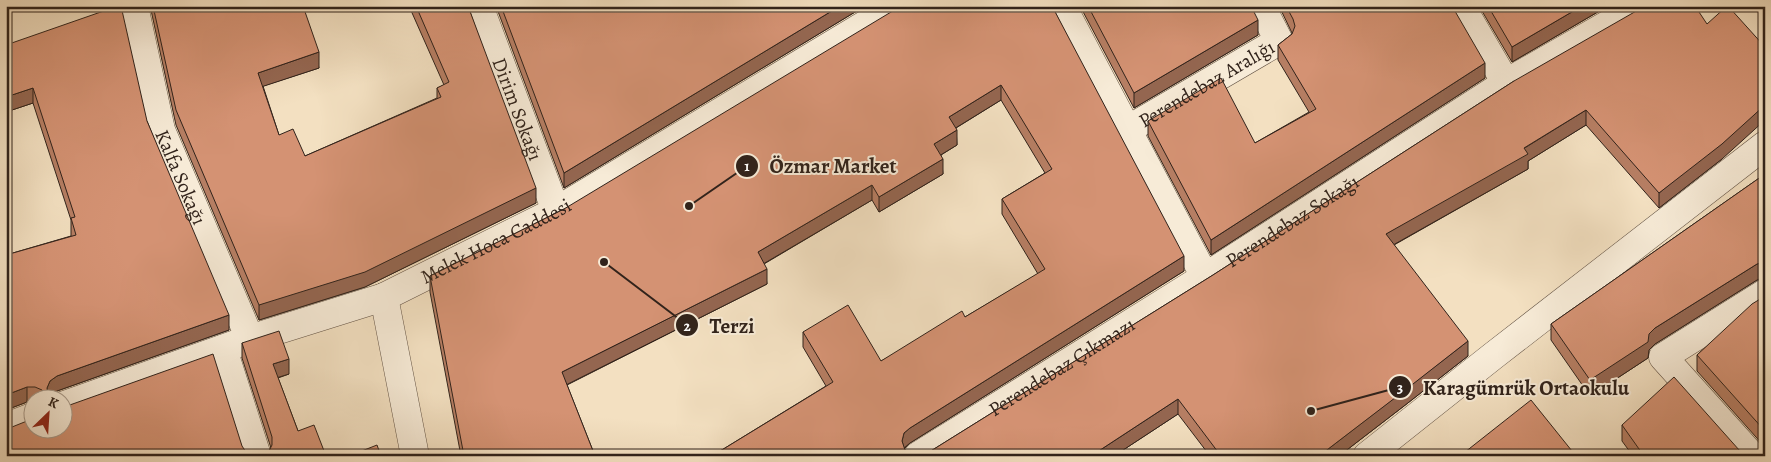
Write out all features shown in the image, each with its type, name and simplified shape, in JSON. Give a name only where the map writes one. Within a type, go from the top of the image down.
[{"type":"street","name":"Kalfa Sokağı","points":[[134,6],[162,130],[250,339]]},
{"type":"street","name":"Dirim Sokağı","points":[[479,6],[556,211]]},
{"type":"street","name":"Melek Hoca Caddesi","points":[[72,402],[250,339],[384,297],[556,211],[896,6]]},
{"type":"street","name":"Perendebaz Sokağı","points":[[1062,6],[1205,277],[1506,83],[1640,6]]},
{"type":"street","name":"Perendebaz Aralığı","points":[[1126,130],[1280,41],[1261,6]]},
{"type":"street","points":[[1461,6],[1506,83]]},
{"type":"street","points":[[1367,456],[1765,145]]},
{"type":"street","name":"Perendebaz Çıkmazı","points":[[918,456],[1205,277]]},
{"type":"street","points":[[1752,456],[1663,357],[1765,294]]},
{"type":"street","points":[[384,297],[415,456]]},
{"type":"street","points":[[223,349],[257,456]]},
{"type":"street","points":[[6,426],[22,420]]},
{"type":"building","points":[[121,6],[147,121],[229,315],[57,376],[50,381],[47,390],[27,387],[6,395],[6,255],[76,235],[71,218],[75,217],[33,88],[6,97],[6,45]]},
{"type":"building","points":[[153,6],[303,6],[319,52],[258,73],[279,135],[293,129],[305,156],[441,97],[437,88],[449,82],[416,6],[468,6],[536,188],[365,272],[259,305],[176,110]]},
{"type":"building","points":[[501,6],[840,6],[564,173]]},
{"type":"building","points":[[901,6],[1052,6],[1184,256],[910,428],[904,433],[902,441],[905,450],[915,456],[712,456],[833,382],[803,332],[848,305],[881,361],[962,311],[965,317],[1045,269],[1002,199],[1052,169],[1001,85],[949,117],[957,130],[934,144],[943,159],[879,197],[872,185],[758,252],[767,269],[562,372],[595,456],[464,456],[430,276],[564,209]]},
{"type":"building","points":[[1088,6],[1251,6],[1258,20],[1134,93]]},
{"type":"building","points":[[1286,6],[1452,6],[1485,63],[1211,240],[1148,121],[1221,78],[1255,143],[1316,109],[1278,45],[1292,34],[1295,26]]},
{"type":"building","points":[[1488,6],[1582,6],[1512,47]]},
{"type":"building","points":[[1645,6],[1695,6],[1707,24],[1728,6],[1765,47],[1765,105],[1722,144],[1659,193],[1586,110],[1524,148],[1528,154],[1386,234],[1468,341],[1319,456],[1221,456],[1178,399],[1091,456],[921,456],[1213,275],[1514,81]]},
{"type":"building","points":[[1765,174],[1765,262],[1757,264],[1655,328],[1649,334],[1648,342],[1590,380],[1551,324]]},
{"type":"building","points":[[1765,296],[1765,432],[1697,355],[1752,304]]},
{"type":"building","points":[[279,331],[289,359],[273,364],[298,431],[314,425],[326,456],[262,456],[269,451],[272,445],[272,437],[242,343]]},
{"type":"building","points":[[213,354],[242,446],[246,452],[253,456],[6,456],[6,427],[22,423],[22,440],[72,440],[72,404]]},
{"type":"building","points":[[1674,377],[1740,451],[1747,455],[1755,455],[1765,448],[1765,456],[1644,456],[1622,425]]},
{"type":"building","points":[[1531,400],[1576,456],[1460,456]]},
{"type":"building","points":[[377,445],[381,456],[349,456]]},
{"type":"place","name":"Özmar Market","points":[[689,206]]},
{"type":"place","name":"Terzi","points":[[604,262]]},
{"type":"place","name":"Karagümrük Ortaokulu","points":[[1311,411]]}]
